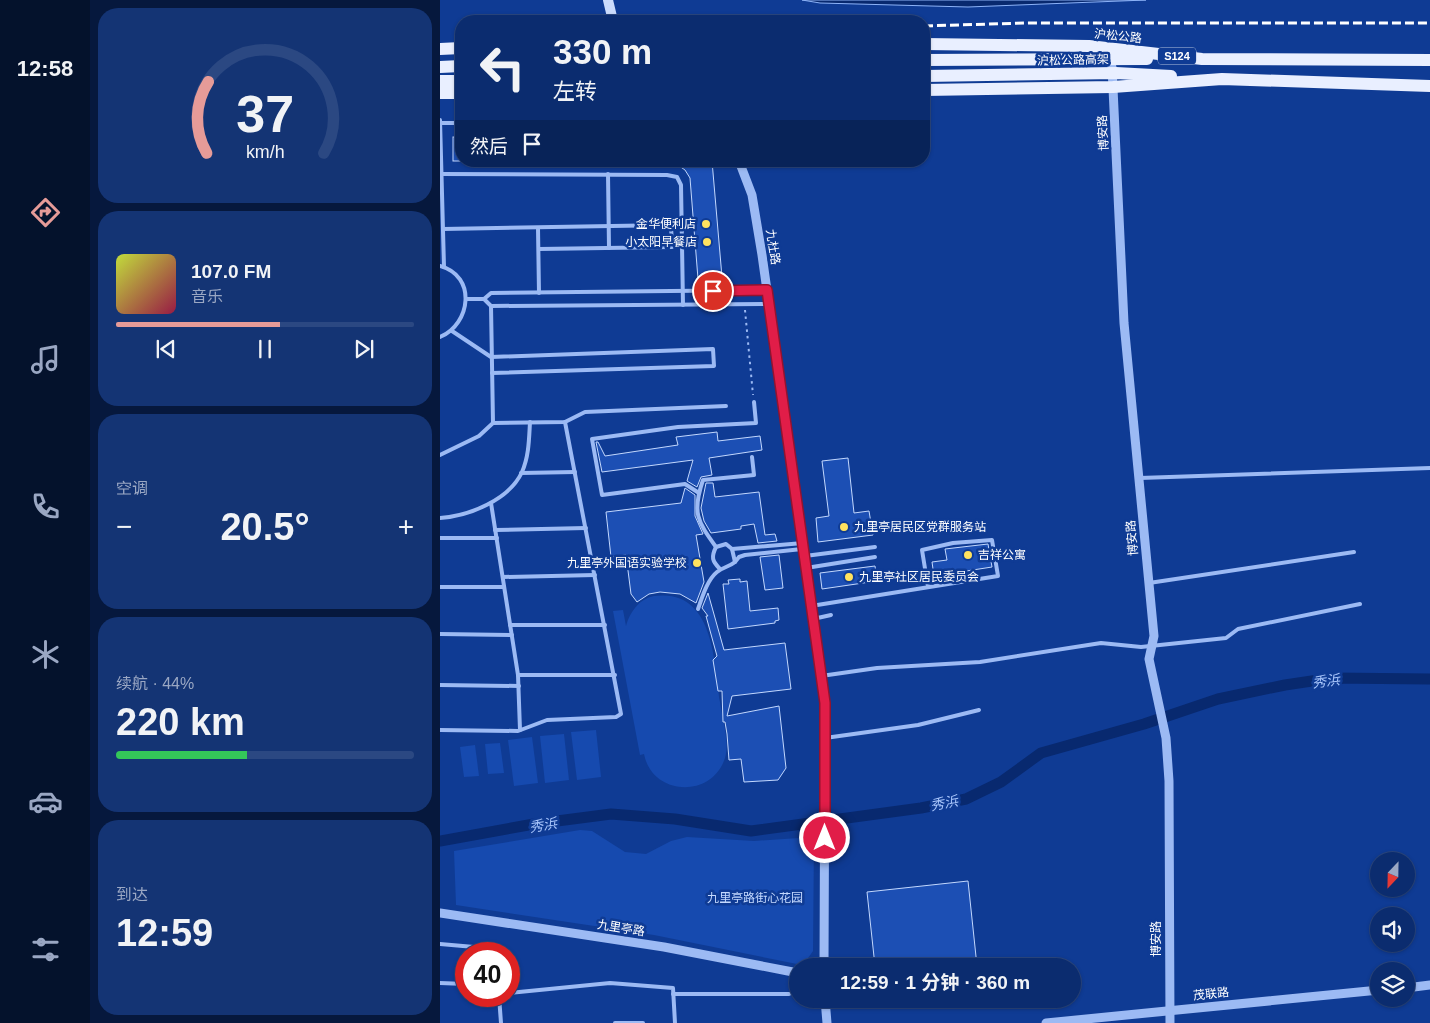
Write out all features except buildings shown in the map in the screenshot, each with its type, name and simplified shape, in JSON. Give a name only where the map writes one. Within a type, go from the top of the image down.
[{"type":"main road","points":[[608,0],[612,15]]},
{"type":"main road","name":"沪松公路","points":[[930,44],[1090,46],[1111,54],[1202,58],[1430,60]]},
{"type":"main road","points":[[440,48],[455,48]]},
{"type":"main road","name":"沪松公路高架","points":[[930,60],[1111,54]]},
{"type":"main road","points":[[440,67],[455,66]]},
{"type":"main road","name":"沪松公路高架","points":[[930,76],[1112,73],[1222,79]]},
{"type":"main road","name":"S124","points":[[930,90],[1113,87],[1222,79],[1430,86]]},
{"type":"main road","points":[[440,81],[455,81]]},
{"type":"main road","points":[[440,93],[455,93]]},
{"type":"street","name":"博安路","points":[[1111,54],[1124,323],[1154,636],[1150,660],[1166,738],[1169,781],[1170,1023]]},
{"type":"street","name":"九杜路","points":[[741,167],[752,195],[767,290],[825,703],[824,958]]},
{"type":"street","name":"九里亭路","points":[[440,913],[664,947],[789,971]]},
{"type":"street","points":[[1415,987],[1430,985]]},
{"type":"street","name":"茂联路","points":[[1046,1023],[1370,991]]},
{"type":"street","points":[[825,1008],[826,1023]]},
{"type":"lane","points":[[440,338],[452,331],[460,322],[465,311],[466,299],[459,280],[442,266],[443,229],[440,122],[455,123]]},
{"type":"lane","points":[[441,174],[608,174],[667,175],[676,177],[681,185],[683,305]]},
{"type":"lane","points":[[608,174],[609,248]]},
{"type":"lane","points":[[443,229],[671,225],[672,247],[538,249]]},
{"type":"lane","points":[[538,228],[539,293]]},
{"type":"lane","points":[[466,299],[484,299],[491,293],[767,290]]},
{"type":"lane","points":[[484,299],[490,306],[492,423]]},
{"type":"lane","points":[[490,306],[769,304]]},
{"type":"lane","points":[[452,331],[491,357],[713,349],[714,366],[492,373]]},
{"type":"lane","points":[[699,493],[684,484],[602,495],[592,439],[678,427],[756,423],[754,402]]},
{"type":"lane","points":[[440,455],[479,436],[492,423],[565,422],[586,412],[726,406]]},
{"type":"lane","points":[[440,518],[467,512],[491,503],[510,488],[521,473],[529,450],[530,422]]},
{"type":"lane","points":[[440,730],[520,730],[547,720],[616,717],[621,714],[565,422]]},
{"type":"lane","points":[[716,546],[700,526],[696,500],[703,480],[754,475],[752,457]]},
{"type":"lane","points":[[1139,478],[1430,468]]},
{"type":"lane","points":[[521,473],[575,472]]},
{"type":"lane","points":[[491,503],[518,674],[520,730]]},
{"type":"lane","points":[[495,530],[586,528]]},
{"type":"lane","points":[[440,538],[496,538]]},
{"type":"lane","points":[[811,606],[998,576],[992,540],[953,543],[922,550],[928,587]]},
{"type":"lane","points":[[716,546],[726,544],[732,549],[735,562]]},
{"type":"lane","points":[[716,546],[712,554],[713,562],[720,569]]},
{"type":"lane","points":[[732,549],[875,547]]},
{"type":"lane","points":[[698,609],[714,573],[720,569],[728,568],[739,557],[803,549]]},
{"type":"lane","points":[[1149,583],[1354,552]]},
{"type":"lane","points":[[806,568],[875,558]]},
{"type":"lane","points":[[503,577],[595,576]]},
{"type":"lane","points":[[440,587],[504,586]]},
{"type":"lane","points":[[821,676],[912,665],[980,662],[1101,643],[1141,647],[1226,638],[1238,629],[1360,604]]},
{"type":"lane","points":[[813,619],[830,615]]},
{"type":"lane","points":[[510,625],[605,625]]},
{"type":"lane","points":[[440,634],[512,634]]},
{"type":"lane","points":[[518,674],[615,675]]},
{"type":"lane","points":[[440,685],[519,686]]},
{"type":"lane","points":[[825,738],[918,725],[979,710]]},
{"type":"lane","points":[[440,944],[455,945]]},
{"type":"lane","points":[[440,983],[455,984]]},
{"type":"lane","points":[[520,992],[610,983],[673,988],[675,1023]]},
{"type":"lane","points":[[673,994],[789,994]]},
{"type":"lane","points":[[500,1007],[501,1023]]},
{"type":"lane","points":[[615,1023],[643,1023]]},
{"type":"path","points":[[745,304],[754,402]]},
{"type":"green space","points":[[654,596],[674,597],[689,603],[700,615],[712,648],[727,745],[725,758],[718,771],[708,781],[696,786],[670,785],[658,778],[649,768],[644,754],[640,755],[613,611],[623,610],[626,626],[636,607],[644,600]]},
{"type":"green space","points":[[596,730],[601,777],[577,780],[571,732]]},
{"type":"green space","points":[[564,734],[569,780],[545,783],[540,736]]},
{"type":"green space","points":[[532,737],[538,783],[514,786],[508,740]]},
{"type":"green space","points":[[500,743],[504,773],[488,774],[485,744]]},
{"type":"green space","points":[[475,745],[479,776],[464,777],[460,747]]},
{"type":"green space","name":"九里亭路街心花园","points":[[580,830],[592,831],[625,852],[646,854],[671,841],[687,837],[754,841],[814,837],[813,951],[808,958],[789,958],[789,962],[654,935],[456,905],[454,851]]},
{"type":"shaded area","points":[[802,0],[1146,0],[968,7],[820,3]]},
{"type":"waterway","name":"秀浜","points":[[440,841],[534,824],[611,814],[675,819],[751,831],[921,808],[966,799],[1001,782],[1041,753],[1144,724],[1218,699],[1285,685],[1332,678],[1430,679]]},
{"type":"railway","points":[[930,26],[1026,23],[1430,23]]},
{"type":"place","name":"金华便利店","points":[[706,224]]},
{"type":"place","name":"小太阳早餐店","points":[[707,242]]},
{"type":"place","name":"九里亭居民区党群服务站","points":[[844,527]]},
{"type":"place","name":"吉祥公寓","points":[[968,555]]},
{"type":"place","name":"九里亭外国语实验学校","points":[[697,563]]},
{"type":"place","name":"九里亭社区居民委员会","points":[[849,577]]},
{"type":"route","points":[[713,291],[767,290],[825,703],[825,838]]}]
